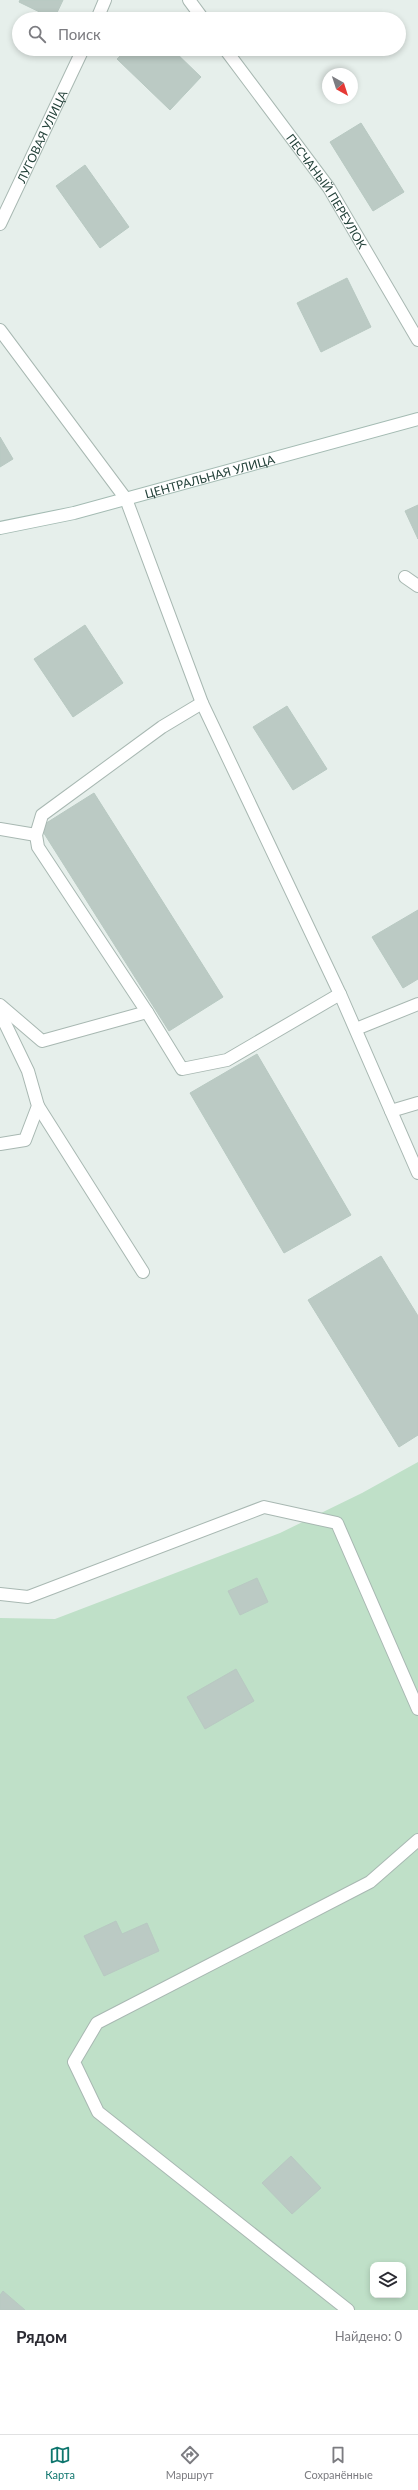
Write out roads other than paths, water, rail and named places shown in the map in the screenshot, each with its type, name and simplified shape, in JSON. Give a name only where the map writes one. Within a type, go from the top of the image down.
[{"type":"street","points":[[100,12],[105,0]]},
{"type":"street","points":[[189,0],[198,12]]},
{"type":"street","name":"ЛУГОВАЯ УЛИЦА","points":[[0,224],[80,56]]},
{"type":"street","name":"ПЕСЧАНЫЙ ПЕРЕУЛОК","points":[[230,56],[329,188],[418,340]]},
{"type":"street","points":[[0,330],[126,499],[202,703],[340,994],[418,1173]]},
{"type":"street","name":"ЦЕНТРАЛЬНАЯ УЛИЦА","points":[[0,528],[74,513],[418,419]]},
{"type":"street","points":[[405,577],[418,586]]},
{"type":"street","points":[[202,703],[156,732],[42,815],[36,835],[38,847],[147,1012],[182,1069],[227,1060],[340,994]]},
{"type":"street","points":[[0,829],[36,835]]},
{"type":"street","points":[[0,1004],[42,1041],[147,1012]]},
{"type":"street","points":[[356,1029],[418,1004]]},
{"type":"street","points":[[0,1013],[28,1071],[38,1106],[143,1272]]},
{"type":"street","points":[[391,1111],[418,1103]]},
{"type":"street","points":[[0,1144],[25,1140],[38,1106]]},
{"type":"street","points":[[0,1594],[28,1597],[264,1507],[337,1523],[418,1709]]},
{"type":"street","points":[[348,2310],[98,2112],[74,2062],[97,2023],[370,1882],[418,1840]]}]
